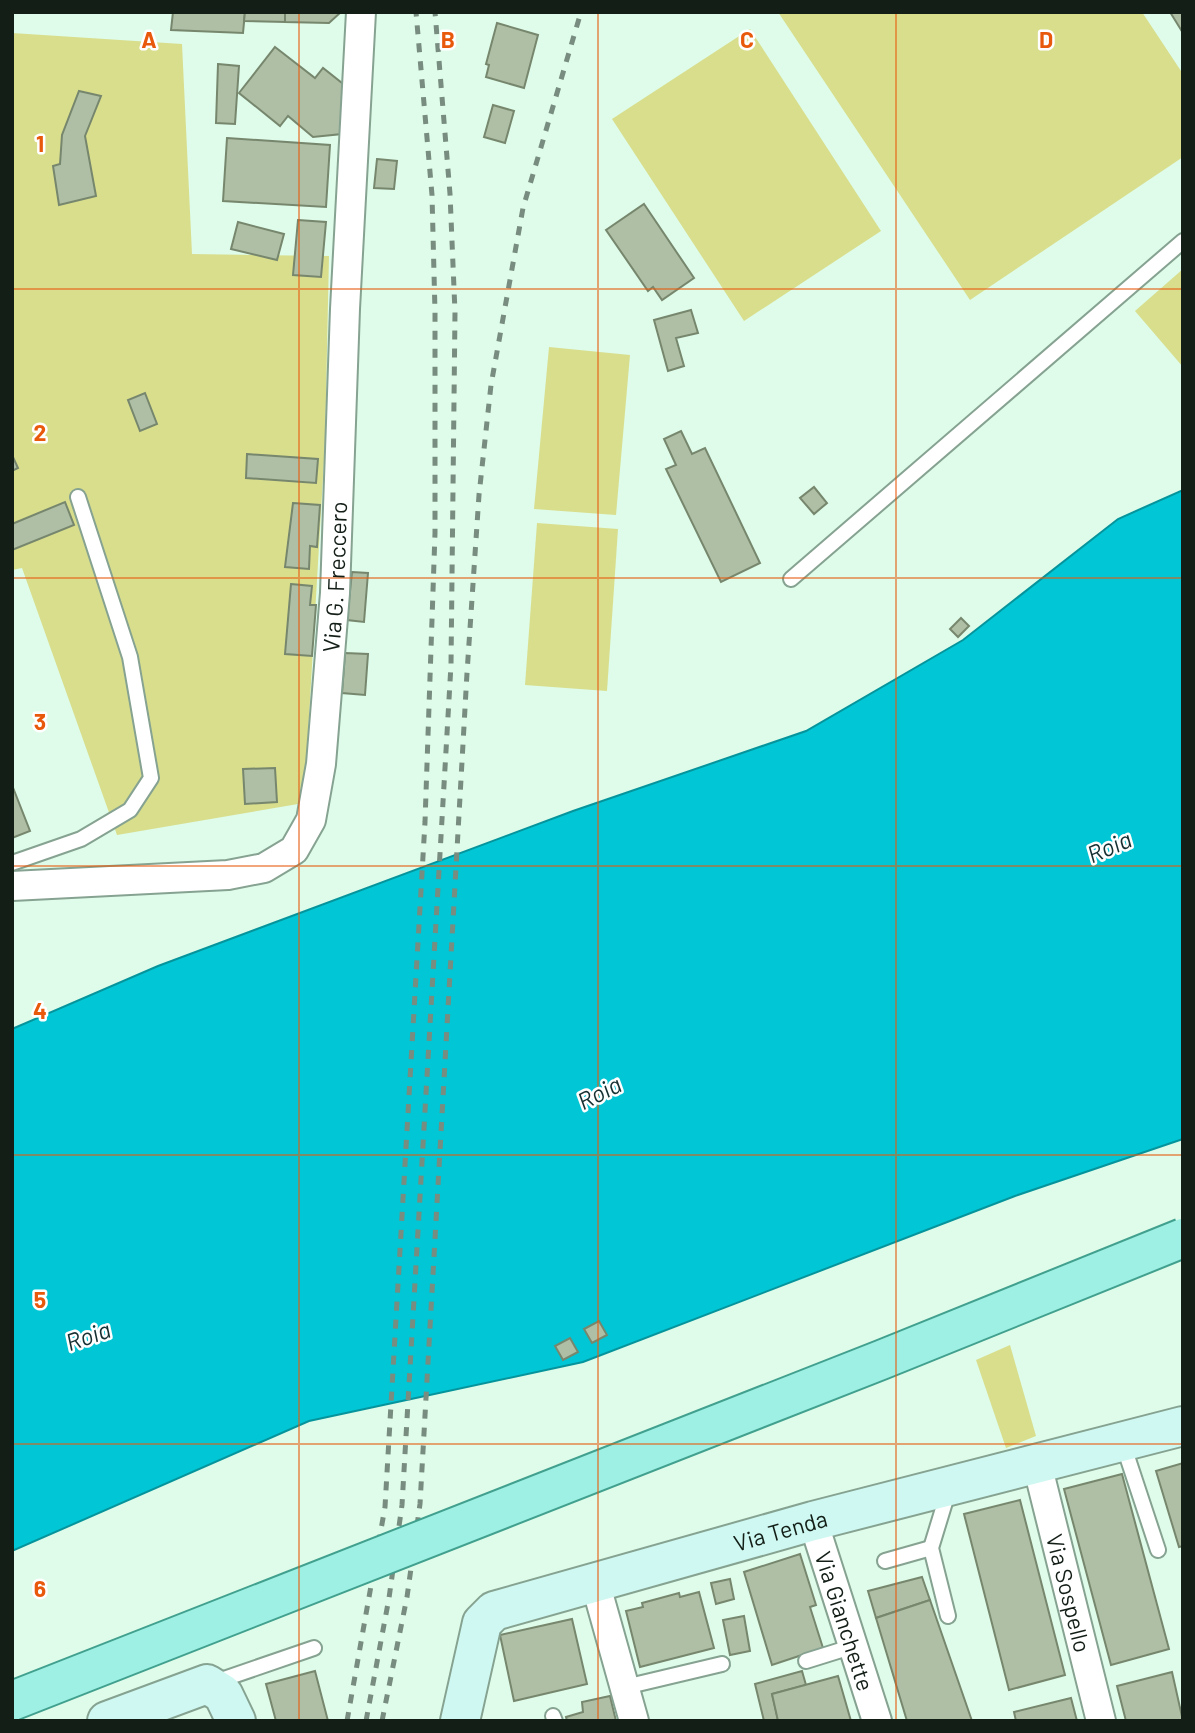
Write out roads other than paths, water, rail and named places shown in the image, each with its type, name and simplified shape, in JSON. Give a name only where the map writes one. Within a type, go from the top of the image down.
[{"type":"main road","points":[[12,1701],[881,1360],[1183,1238]]},
{"type":"main road","name":"Via Tenda","points":[[460,1721],[478,1635],[485,1616],[813,1521],[950,1488],[1183,1426]]},
{"type":"main road","points":[[107,1721],[207,1684],[223,1694],[236,1721]]},
{"type":"main road","points":[[157,1701],[173,1704],[190,1721]]},
{"type":"street","name":"Via G. Freccero","points":[[12,886],[228,875],[264,868],[294,850],[311,820],[321,764],[335,593],[345,309],[361,12]]},
{"type":"street","name":"Via Sospello","points":[[1037,1464],[1101,1721]]},
{"type":"street","name":"Via Gianchette","points":[[813,1521],[877,1721]]},
{"type":"street","points":[[595,1582],[634,1721]]},
{"type":"lane","points":[[791,579],[1183,241]]},
{"type":"lane","points":[[12,863],[81,839],[130,810],[151,778],[130,657],[78,498]]},
{"type":"lane","points":[[1123,1443],[1158,1550]]},
{"type":"lane","points":[[948,1616],[931,1548],[950,1488]]},
{"type":"lane","points":[[885,1561],[931,1548]]},
{"type":"lane","points":[[806,1661],[854,1646]]},
{"type":"lane","points":[[207,1684],[314,1648]]},
{"type":"lane","points":[[625,1686],[722,1664]]},
{"type":"water","name":"Roia","points":[[1183,490],[1183,1139],[1015,1196],[583,1362],[309,1421],[12,1551],[12,1029],[158,966],[573,811],[806,731],[963,640],[1118,519]]},
{"type":"railway","points":[[347,1721],[385,1507],[425,822],[435,533],[435,312],[432,195],[416,12]]},
{"type":"railway","points":[[366,1721],[389,1598],[402,1505],[451,665],[455,312],[450,194],[435,12]]},
{"type":"railway","points":[[382,1721],[407,1597],[420,1504],[467,673],[479,495],[491,385],[523,208],[581,12]]}]
